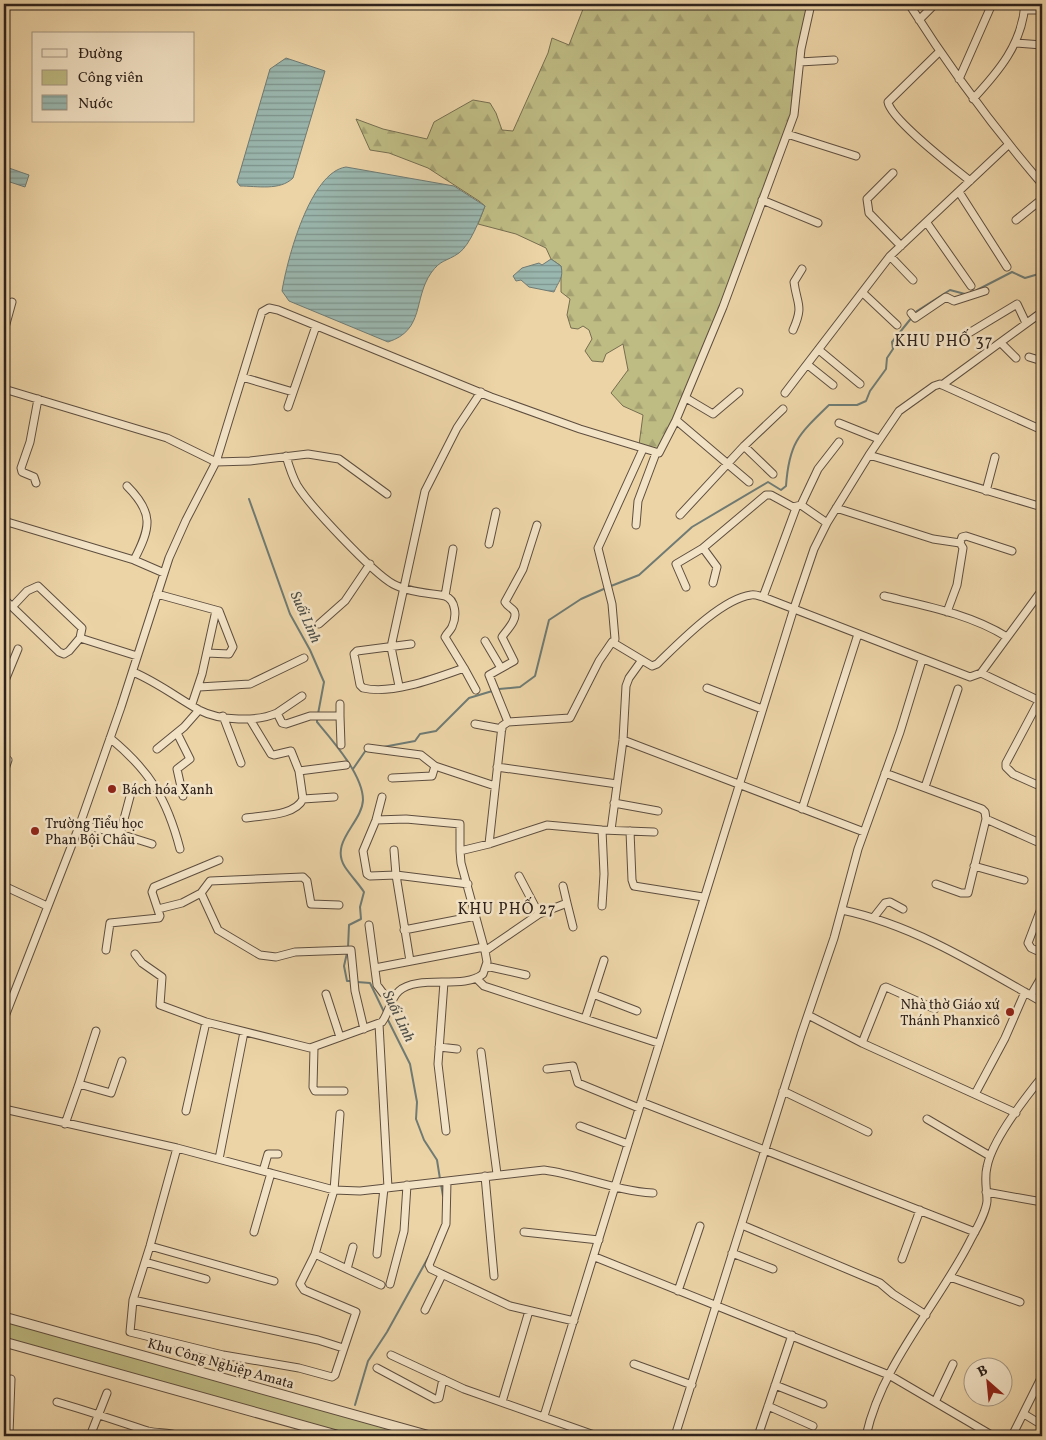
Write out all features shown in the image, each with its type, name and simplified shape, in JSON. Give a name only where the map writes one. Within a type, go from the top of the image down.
[{"type":"street","points":[[4,1019],[80,824],[164,573],[186,520],[216,462],[262,312],[269,308],[580,430],[656,453],[661,451],[686,398],[794,115],[800,62],[811,4]]},
{"type":"street","points":[[908,4],[939,52],[973,99],[1008,145],[1042,184]]},
{"type":"street","points":[[919,20],[935,4]]},
{"type":"street","points":[[959,79],[992,4]]},
{"type":"street","points":[[973,99],[1003,64],[1016,43],[1025,7],[1042,10]]},
{"type":"street","points":[[1016,43],[1042,45]]},
{"type":"street","points":[[939,52],[888,102],[889,109],[911,131],[970,181]]},
{"type":"street","points":[[800,62],[834,60]]},
{"type":"street","points":[[787,134],[856,156]]},
{"type":"street","points":[[785,393],[890,256],[927,224],[1008,145]]},
{"type":"street","points":[[893,173],[867,199],[867,206],[869,213],[901,246]]},
{"type":"street","points":[[959,192],[1007,267]]},
{"type":"street","points":[[1016,220],[1042,199]]},
{"type":"street","points":[[762,200],[818,223]]},
{"type":"street","points":[[927,224],[971,286]]},
{"type":"street","points":[[890,256],[913,280]]},
{"type":"street","points":[[793,330],[800,315],[800,304],[794,282],[802,269]]},
{"type":"street","points":[[913,316],[946,298],[954,301],[986,291]]},
{"type":"street","points":[[863,293],[897,325]]},
{"type":"street","points":[[4,332],[12,302]]},
{"type":"street","points":[[964,336],[1017,304],[1026,323]]},
{"type":"street","points":[[544,1416],[595,1257],[703,897],[740,786],[762,709],[814,549],[827,523],[868,455],[899,411],[913,399],[934,386],[942,385],[1042,312]]},
{"type":"street","points":[[288,408],[316,326]]},
{"type":"street","points":[[1001,343],[1016,358]]},
{"type":"street","points":[[819,350],[860,384]]},
{"type":"street","points":[[1029,357],[1042,361]]},
{"type":"street","points":[[808,365],[833,385]]},
{"type":"street","points":[[242,377],[293,392]]},
{"type":"street","points":[[942,385],[1042,430]]},
{"type":"street","points":[[4,388],[167,438],[216,462],[308,454],[339,459],[387,494]]},
{"type":"street","points":[[399,686],[391,647],[426,490],[457,428],[481,392]]},
{"type":"street","points":[[686,398],[713,414],[739,392]]},
{"type":"street","points":[[36,483],[34,477],[22,472],[21,468],[30,442],[38,399]]},
{"type":"street","points":[[680,515],[728,462],[783,409]]},
{"type":"street","points":[[676,420],[728,462],[749,482]]},
{"type":"street","points":[[840,423],[879,439]]},
{"type":"street","points":[[762,597],[799,506],[818,469],[839,442]]},
{"type":"street","points":[[744,446],[772,474]]},
{"type":"street","points":[[615,639],[608,586],[598,548],[643,449]]},
{"type":"street","points":[[636,525],[638,501],[656,453]]},
{"type":"street","points":[[868,455],[1042,507]]},
{"type":"street","points":[[286,456],[298,486],[386,579],[404,589],[450,598],[454,604],[453,625],[445,637],[476,690]]},
{"type":"street","points":[[986,491],[995,457]]},
{"type":"street","points":[[127,486],[138,497],[147,512],[148,524],[145,539],[134,560]]},
{"type":"street","points":[[686,587],[676,564],[703,548],[766,495],[771,495],[788,505],[799,506],[827,523]]},
{"type":"street","points":[[836,508],[933,538],[960,543]]},
{"type":"street","points":[[489,544],[496,512]]},
{"type":"street","points":[[4,521],[134,560],[164,573]]},
{"type":"street","points":[[508,722],[489,675],[514,661],[502,636],[508,630],[515,616],[506,602],[524,569],[537,525]]},
{"type":"street","points":[[947,612],[956,585],[963,548],[960,543],[962,537],[966,536],[1012,552]]},
{"type":"street","points":[[703,548],[717,567],[713,582]]},
{"type":"street","points":[[445,596],[453,549]]},
{"type":"street","points":[[319,624],[346,601],[370,564]]},
{"type":"street","points":[[4,599],[12,607],[59,652],[64,654],[69,651],[80,638],[82,628],[38,586],[27,591],[12,607]]},
{"type":"street","points":[[489,844],[502,729],[508,722],[570,718],[599,661],[612,642],[652,666],[655,665],[721,609],[735,600],[752,594],[794,608],[922,660],[970,677],[981,673],[1042,590]]},
{"type":"street","points":[[158,594],[219,611]]},
{"type":"street","points":[[884,596],[947,612],[980,623],[1007,638]]},
{"type":"street","points":[[192,704],[199,687],[215,615],[219,611]]},
{"type":"street","points":[[207,653],[229,654],[233,647],[219,611]]},
{"type":"street","points":[[802,809],[858,634]]},
{"type":"street","points":[[80,638],[137,656]]},
{"type":"street","points":[[485,641],[501,668]]},
{"type":"street","points":[[410,644],[357,651],[354,654],[358,676],[363,688],[399,686],[424,682],[464,668]]},
{"type":"street","points":[[4,683],[18,650]]},
{"type":"street","points":[[199,687],[250,684],[304,658]]},
{"type":"street","points":[[611,830],[623,740],[626,686],[629,678],[642,660]]},
{"type":"street","points":[[675,1436],[842,910],[864,832],[886,773],[922,660]]},
{"type":"street","points":[[132,672],[162,685],[199,710],[251,720],[278,713],[302,696]]},
{"type":"street","points":[[981,673],[1040,701],[1006,763],[1006,767],[1013,774],[1042,787]]},
{"type":"street","points":[[707,688],[762,709]]},
{"type":"street","points":[[925,787],[958,689]]},
{"type":"street","points":[[340,704],[341,745]]},
{"type":"street","points":[[157,748],[177,733],[199,710]]},
{"type":"street","points":[[278,713],[284,724],[310,716],[340,716]]},
{"type":"street","points":[[223,716],[241,763]]},
{"type":"street","points":[[246,818],[289,812],[297,807],[303,799],[299,770],[291,751],[271,754],[251,720]]},
{"type":"street","points":[[475,724],[502,729]]},
{"type":"street","points":[[177,733],[190,759],[177,769],[183,796]]},
{"type":"street","points":[[110,738],[138,763],[160,792],[172,821],[180,849]]},
{"type":"street","points":[[623,740],[864,832]]},
{"type":"street","points":[[368,748],[421,755],[436,766],[495,786]]},
{"type":"street","points":[[4,759],[8,760],[4,772]]},
{"type":"street","points":[[299,770],[346,765]]},
{"type":"street","points":[[392,778],[432,776],[436,766]]},
{"type":"street","points":[[498,767],[617,784]]},
{"type":"street","points":[[886,773],[982,809],[985,812],[986,819],[970,888],[966,894],[936,884]]},
{"type":"street","points":[[120,834],[132,788]]},
{"type":"street","points":[[303,799],[334,797]]},
{"type":"street","points":[[382,797],[376,820],[363,851],[365,872],[370,876],[396,875],[468,884]]},
{"type":"street","points":[[614,803],[658,811]]},
{"type":"street","points":[[135,954],[142,963],[162,976],[160,1005],[206,1022],[314,1048],[380,1023],[387,1016],[396,994],[404,988],[476,978],[483,974],[486,966],[484,949],[460,851],[462,828],[457,823],[392,818],[376,820]]},
{"type":"street","points":[[986,819],[1042,844]]},
{"type":"street","points":[[80,824],[152,844]]},
{"type":"street","points":[[460,851],[489,844],[547,825],[654,832]]},
{"type":"street","points":[[602,830],[604,874],[602,906]]},
{"type":"street","points":[[630,831],[632,880],[634,886],[703,897]]},
{"type":"street","points":[[394,850],[396,875],[410,961]]},
{"type":"street","points":[[106,950],[108,926],[110,923],[158,918],[160,916],[152,892],[154,887],[219,860]]},
{"type":"street","points":[[974,866],[1024,880]]},
{"type":"street","points":[[519,876],[539,914]]},
{"type":"street","points":[[158,909],[182,903],[201,893],[210,881],[303,877],[307,881],[311,904],[339,905]]},
{"type":"street","points":[[4,886],[48,906]]},
{"type":"street","points":[[563,886],[573,926]]},
{"type":"street","points":[[201,893],[218,930],[260,955],[276,957],[296,952],[351,950],[354,986],[364,1029]]},
{"type":"street","points":[[874,917],[886,903],[903,909]]},
{"type":"street","points":[[376,968],[484,949],[539,914],[567,904]]},
{"type":"street","points":[[1042,909],[1028,943],[1031,948],[1042,954]]},
{"type":"street","points":[[842,910],[874,917],[933,943],[1042,1002]]},
{"type":"street","points":[[404,930],[476,916]]},
{"type":"street","points":[[369,925],[377,984],[383,992]]},
{"type":"street","points":[[585,1019],[604,960]]},
{"type":"street","points":[[486,966],[526,975]]},
{"type":"street","points":[[975,1094],[1028,994],[1042,976]]},
{"type":"street","points":[[476,978],[484,986],[658,1043]]},
{"type":"street","points":[[444,982],[439,1047],[439,1086],[446,1130]]},
{"type":"street","points":[[862,1043],[886,987],[935,1009]]},
{"type":"street","points":[[326,994],[340,1037]]},
{"type":"street","points":[[593,994],[637,1011]]},
{"type":"street","points":[[808,1015],[862,1043],[1016,1113]]},
{"type":"street","points":[[186,1111],[206,1022]]},
{"type":"street","points":[[377,1254],[386,1188],[380,1023]]},
{"type":"street","points":[[65,1124],[96,1032]]},
{"type":"street","points":[[219,1159],[244,1032]]},
{"type":"street","points":[[439,1047],[457,1049]]},
{"type":"street","points":[[314,1048],[313,1088],[315,1091],[344,1091]]},
{"type":"street","points":[[482,1052],[497,1174]]},
{"type":"street","points":[[79,1084],[111,1093],[122,1061]]},
{"type":"street","points":[[546,1069],[573,1066],[578,1084],[765,1150],[975,1232]]},
{"type":"street","points":[[866,1436],[870,1417],[889,1375],[950,1277],[975,1232],[986,1204],[986,1168],[990,1156],[1016,1113],[1042,1077]]},
{"type":"street","points":[[783,1091],[868,1132]]},
{"type":"street","points":[[4,1109],[177,1148],[334,1190],[386,1188],[544,1170],[566,1173],[632,1191],[654,1193]]},
{"type":"street","points":[[177,1148],[133,1300],[129,1329],[132,1333],[222,1355],[299,1368],[332,1377],[335,1374],[356,1312],[304,1290],[300,1284],[315,1254],[334,1190],[340,1114]]},
{"type":"street","points":[[926,1119],[990,1156]]},
{"type":"street","points":[[580,1126],[628,1144]]},
{"type":"street","points":[[263,1171],[268,1154],[278,1154]]},
{"type":"street","points":[[254,1232],[271,1173]]},
{"type":"street","points":[[485,1176],[494,1276]]},
{"type":"street","points":[[447,1181],[446,1224],[429,1265],[431,1269],[510,1306],[529,1312],[574,1321]]},
{"type":"street","points":[[390,1284],[404,1231],[407,1185]]},
{"type":"street","points":[[986,1192],[1042,1202]]},
{"type":"street","points":[[902,1259],[920,1210]]},
{"type":"street","points":[[742,1225],[880,1283],[893,1294],[926,1314]]},
{"type":"street","points":[[678,1291],[700,1226]]},
{"type":"street","points":[[524,1232],[599,1240]]},
{"type":"street","points":[[150,1246],[274,1282]]},
{"type":"street","points":[[347,1269],[353,1247]]},
{"type":"street","points":[[732,1253],[773,1269]]},
{"type":"street","points":[[315,1254],[381,1285]]},
{"type":"street","points":[[595,1257],[889,1375],[993,1436]]},
{"type":"street","points":[[145,1262],[206,1279]]},
{"type":"street","points":[[425,1310],[442,1275]]},
{"type":"street","points":[[950,1277],[1020,1302]]},
{"type":"street","points":[[133,1300],[318,1340],[343,1348]]},
{"type":"street","points":[[502,1402],[529,1312]]},
{"type":"street","name":"Khu Công Nghiệp Amata","points":[[4,1317],[430,1436]]},
{"type":"street","points":[[758,1436],[792,1335]]},
{"type":"street","points":[[4,1342],[340,1436]]},
{"type":"street","points":[[391,1355],[444,1380],[597,1436]]},
{"type":"street","points":[[634,1364],[692,1385]]},
{"type":"street","points":[[935,1402],[953,1364]]},
{"type":"street","points":[[377,1368],[435,1399],[439,1398],[444,1380]]},
{"type":"street","points":[[1012,1436],[1042,1376]]},
{"type":"street","points":[[4,1436],[9,1434],[11,1378]]},
{"type":"street","points":[[775,1385],[823,1404]]},
{"type":"street","points":[[90,1436],[107,1393]]},
{"type":"street","points":[[57,1402],[100,1414],[156,1434],[167,1432],[179,1436]]},
{"type":"street","points":[[768,1406],[813,1426]]},
{"type":"street","points":[[1024,1414],[1042,1425]]},
{"type":"green space","points":[[585,4],[808,4],[799,49],[791,115],[720,307],[684,397],[658,451],[639,445],[643,415],[623,406],[611,393],[628,370],[623,344],[606,354],[603,362],[592,361],[585,351],[592,339],[589,330],[583,326],[578,329],[571,328],[567,315],[570,299],[561,292],[561,266],[551,259],[546,248],[516,234],[478,224],[485,206],[428,168],[389,153],[370,150],[356,119],[383,129],[427,139],[434,122],[473,100],[490,103],[502,130],[513,131],[548,53],[552,38],[569,45]]},
{"type":"green space","points":[[4,1321],[416,1436],[355,1436],[4,1338]]},
{"type":"water","points":[[286,58],[325,71],[293,178],[282,185],[240,186],[237,182],[270,69]]},
{"type":"water","points":[[6,167],[29,175],[25,187],[4,180]]},
{"type":"water","points":[[346,167],[454,186],[485,206],[474,231],[463,249],[441,263],[431,273],[422,293],[417,313],[408,330],[400,337],[388,342],[289,301],[282,291],[295,239],[311,200],[333,172]]},
{"type":"water","points":[[551,259],[561,266],[562,270],[554,292],[529,287],[521,280],[516,281],[513,276],[522,268],[539,263],[542,265]]},
{"type":"waterway","points":[[977,290],[1012,272],[1025,278],[1042,273]]},
{"type":"waterway","points":[[611,586],[639,575],[692,527],[768,482],[781,490],[786,486],[787,471],[793,449],[810,424],[829,405],[857,405],[866,401],[870,391],[886,369],[887,358],[893,349],[892,342],[917,311],[950,290],[965,294]]},
{"type":"waterway","name":"Suối Linh","points":[[249,499],[290,614],[310,650],[324,682],[318,714]]},
{"type":"waterway","points":[[383,747],[415,741],[420,734],[436,731],[469,698],[499,689],[520,687],[535,676],[549,620],[581,599],[606,588]]},
{"type":"waterway","name":"Suối Linh","points":[[317,719],[317,722],[339,748],[353,769],[362,790],[363,800],[358,817],[343,841],[341,849],[341,858],[345,867],[364,892],[360,907],[361,919],[349,925],[348,948]]},
{"type":"waterway","points":[[353,769],[366,750]]},
{"type":"waterway","name":"Suối Linh","points":[[347,953],[344,966],[347,981],[352,981]]},
{"type":"waterway","name":"Suối Linh","points":[[357,982],[370,983],[384,1012]]},
{"type":"waterway","name":"Suối Linh","points":[[387,1018],[410,1064],[417,1102],[416,1119],[424,1140],[437,1160],[440,1179]]},
{"type":"waterway","name":"Suối Linh","points":[[441,1184],[443,1196]]},
{"type":"waterway","name":"Suối Linh","points":[[355,1405],[368,1361],[387,1332],[429,1256]]},
{"type":"place","name":"Bách hóa Xanh","points":[[112,789]]},
{"type":"place","name":"Trường Tiểu học Phan Bội Châu","points":[[35,831]]},
{"type":"place","name":"Nhà thờ Giáo xứ Thánh Phanxicô","points":[[1010,1012]]},
{"type":"district","name":"KHU PHỐ 37","points":[[944,340]]},
{"type":"district","name":"KHU PHỐ 27","points":[[507,908]]}]
